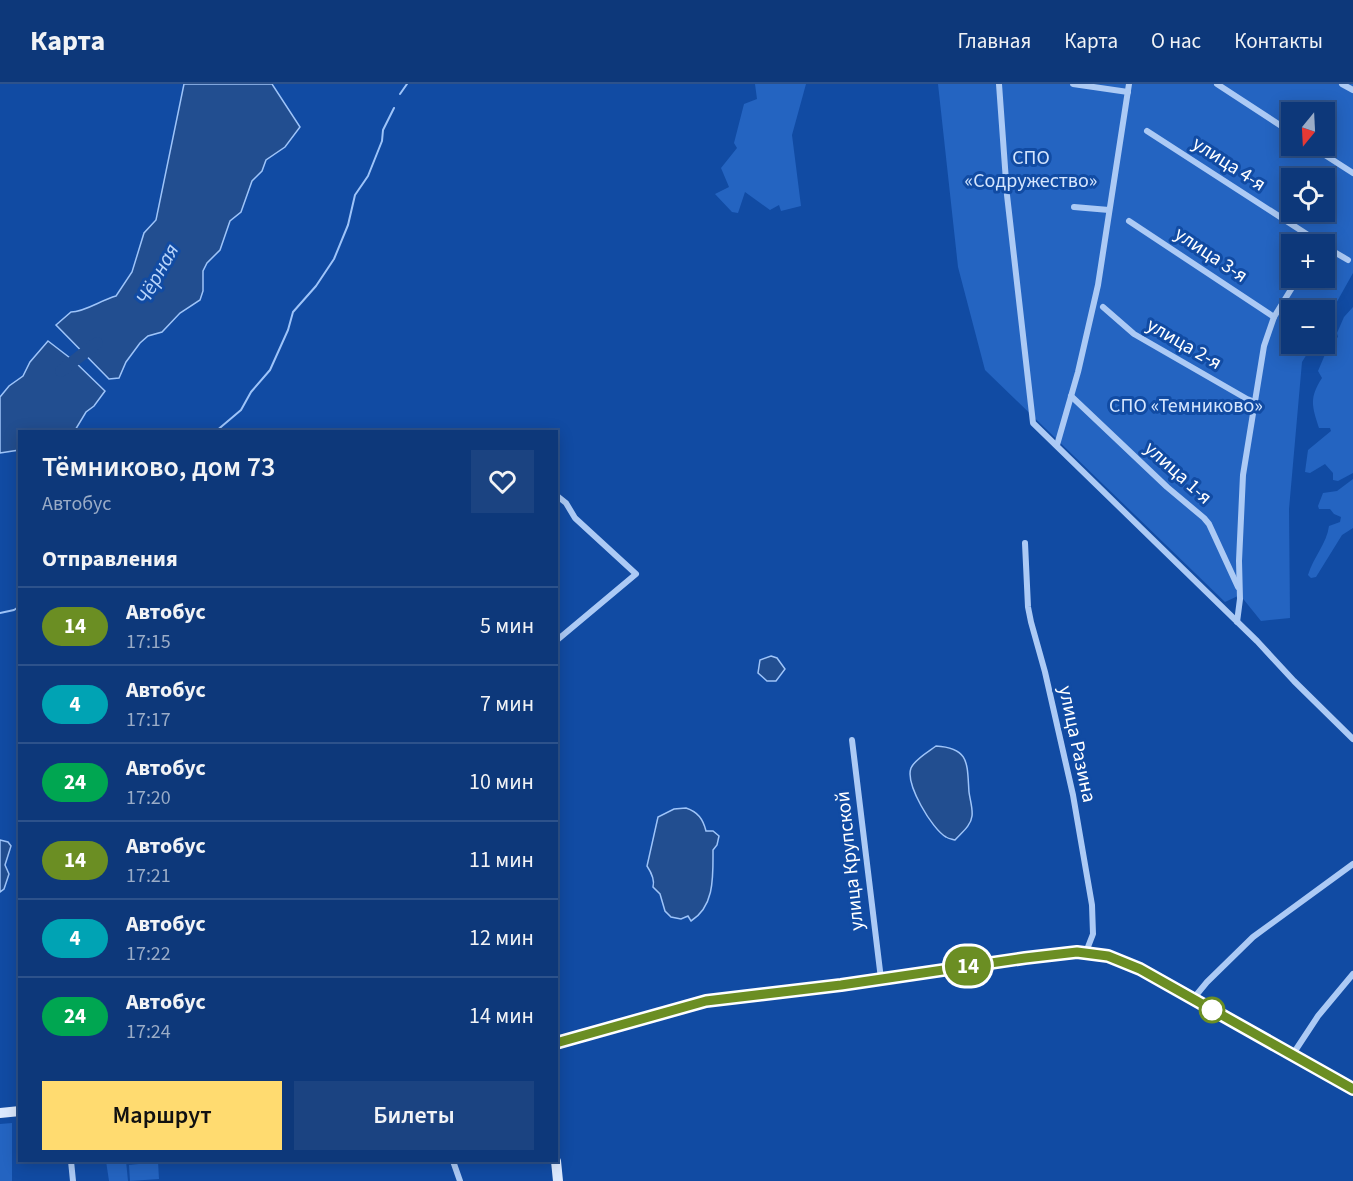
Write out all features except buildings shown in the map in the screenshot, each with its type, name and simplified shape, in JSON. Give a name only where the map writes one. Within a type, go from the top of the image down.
[{"type":"street","points":[[999,84],[1007,195],[1033,423],[1353,739]]},
{"type":"street","points":[[1073,84],[1128,92]]},
{"type":"street","points":[[1057,445],[1098,285],[1130,84]]},
{"type":"street","points":[[1217,84],[1281,126]]},
{"type":"street","points":[[1342,84],[1353,90]]},
{"type":"street","name":"улица 4-я","points":[[1147,131],[1306,234]]},
{"type":"street","points":[[1327,156],[1353,173]]},
{"type":"street","points":[[1074,207],[1109,210]]},
{"type":"street","name":"улица 3-я","points":[[1129,221],[1274,317]]},
{"type":"street","name":"улица 4-я","points":[[1335,252],[1348,260]]},
{"type":"street","points":[[1237,622],[1243,475],[1264,345],[1274,317],[1292,288]]},
{"type":"street","name":"улица 2-я","points":[[1103,307],[1134,334],[1255,402]]},
{"type":"street","name":"улица 1-я","points":[[1071,396],[1167,487],[1204,518],[1240,590]]},
{"type":"street","points":[[558,497],[566,503],[575,518],[636,574],[558,639]]},
{"type":"street","name":"улица Разина","points":[[1025,543],[1029,615],[1073,795],[1092,905],[1093,934],[1086,952]]},
{"type":"street","name":"улица Крупской","points":[[852,740],[881,979]]},
{"type":"street","points":[[1193,999],[1253,937],[1353,864]]},
{"type":"street","points":[[558,1042],[706,1001],[1025,958],[1086,952],[1125,962],[1353,1089]]},
{"type":"street","points":[[1293,1054],[1318,1016],[1353,974]]},
{"type":"street","points":[[0,1113],[18,1111]]},
{"type":"street","points":[[71,1162],[72,1181]]},
{"type":"street","points":[[453,1162],[460,1181]]},
{"type":"street","points":[[556,1162],[558,1181]]},
{"type":"green space","points":[[755,84],[806,84],[792,135],[801,206],[781,211],[779,205],[770,210],[745,192],[738,213],[732,212],[715,194],[729,187],[721,168],[737,148],[734,143],[744,104],[757,99]]},
{"type":"green space","name":"СПО «Темниково»","points":[[938,84],[1353,84],[1353,273],[1335,305],[1335,300],[1281,300],[1281,354],[1307,354],[1302,362],[1289,509],[1290,618],[1261,621],[1240,595],[1225,602],[985,370],[958,267]]},
{"type":"green space","points":[[1353,307],[1353,473],[1338,481],[1333,480],[1333,473],[1325,464],[1310,473],[1305,472],[1308,450],[1331,431],[1330,428],[1319,428],[1313,397],[1322,378],[1318,371],[1325,354],[1335,354],[1335,340],[1338,337],[1337,333],[1344,317]]},
{"type":"green space","points":[[1353,479],[1353,528],[1342,535],[1316,577],[1311,578],[1308,575],[1326,538],[1329,526],[1340,522],[1341,517],[1330,509],[1319,509],[1323,493],[1337,491]]},
{"type":"green space","points":[[12,1123],[12,1181],[0,1181],[0,1124]]},
{"type":"green space","points":[[106,1162],[126,1162],[128,1181],[109,1181]]},
{"type":"green space","points":[[158,1162],[159,1179],[130,1181],[129,1165]]},
{"type":"water","points":[[184,84],[272,84],[300,127],[285,147],[266,160],[262,171],[252,181],[241,212],[230,221],[220,250],[207,263],[203,271],[203,291],[200,300],[180,313],[162,332],[148,336],[126,362],[119,378],[109,379],[56,325],[71,312],[82,310],[116,296],[132,272],[144,233],[156,220]]},
{"type":"water","points":[[48,341],[74,361],[105,391],[94,406],[86,412],[75,430],[18,430],[18,450],[0,453],[0,397],[9,386],[23,376],[30,362]]},
{"type":"water","points":[[771,656],[777,658],[785,669],[776,681],[767,681],[758,673],[760,660]]},
{"type":"water","points":[[936,746],[955,750],[961,754],[967,766],[972,816],[968,826],[955,840],[940,832],[927,816],[916,795],[910,775],[913,765]]},
{"type":"water","points":[[686,808],[699,816],[706,831],[713,831],[719,836],[713,850],[709,899],[699,915],[691,921],[688,916],[681,919],[671,917],[665,911],[660,894],[653,887],[653,879],[647,866],[658,817],[674,809]]},
{"type":"water","points":[[0,840],[8,842],[11,846],[5,865],[9,874],[4,889],[0,892]]},
{"type":"waterway","points":[[400,94],[407,84]]},
{"type":"waterway","points":[[217,430],[241,410],[251,392],[270,370],[288,330],[293,312],[316,286],[334,259],[348,225],[355,195],[368,176],[382,141],[383,130],[394,108]]},
{"type":"waterway","name":"Чёрная","points":[[61,371],[97,343]]},
{"type":"waterway","points":[[0,613],[18,607]]},
{"type":"bus line","name":"14","points":[[558,1042],[706,1001],[728,997],[841,985],[1025,958],[1086,952],[1108,956],[1140,969],[1353,1089]]},
{"type":"park label","name":"СПО «Содружество»","points":[[1031,170]]}]
